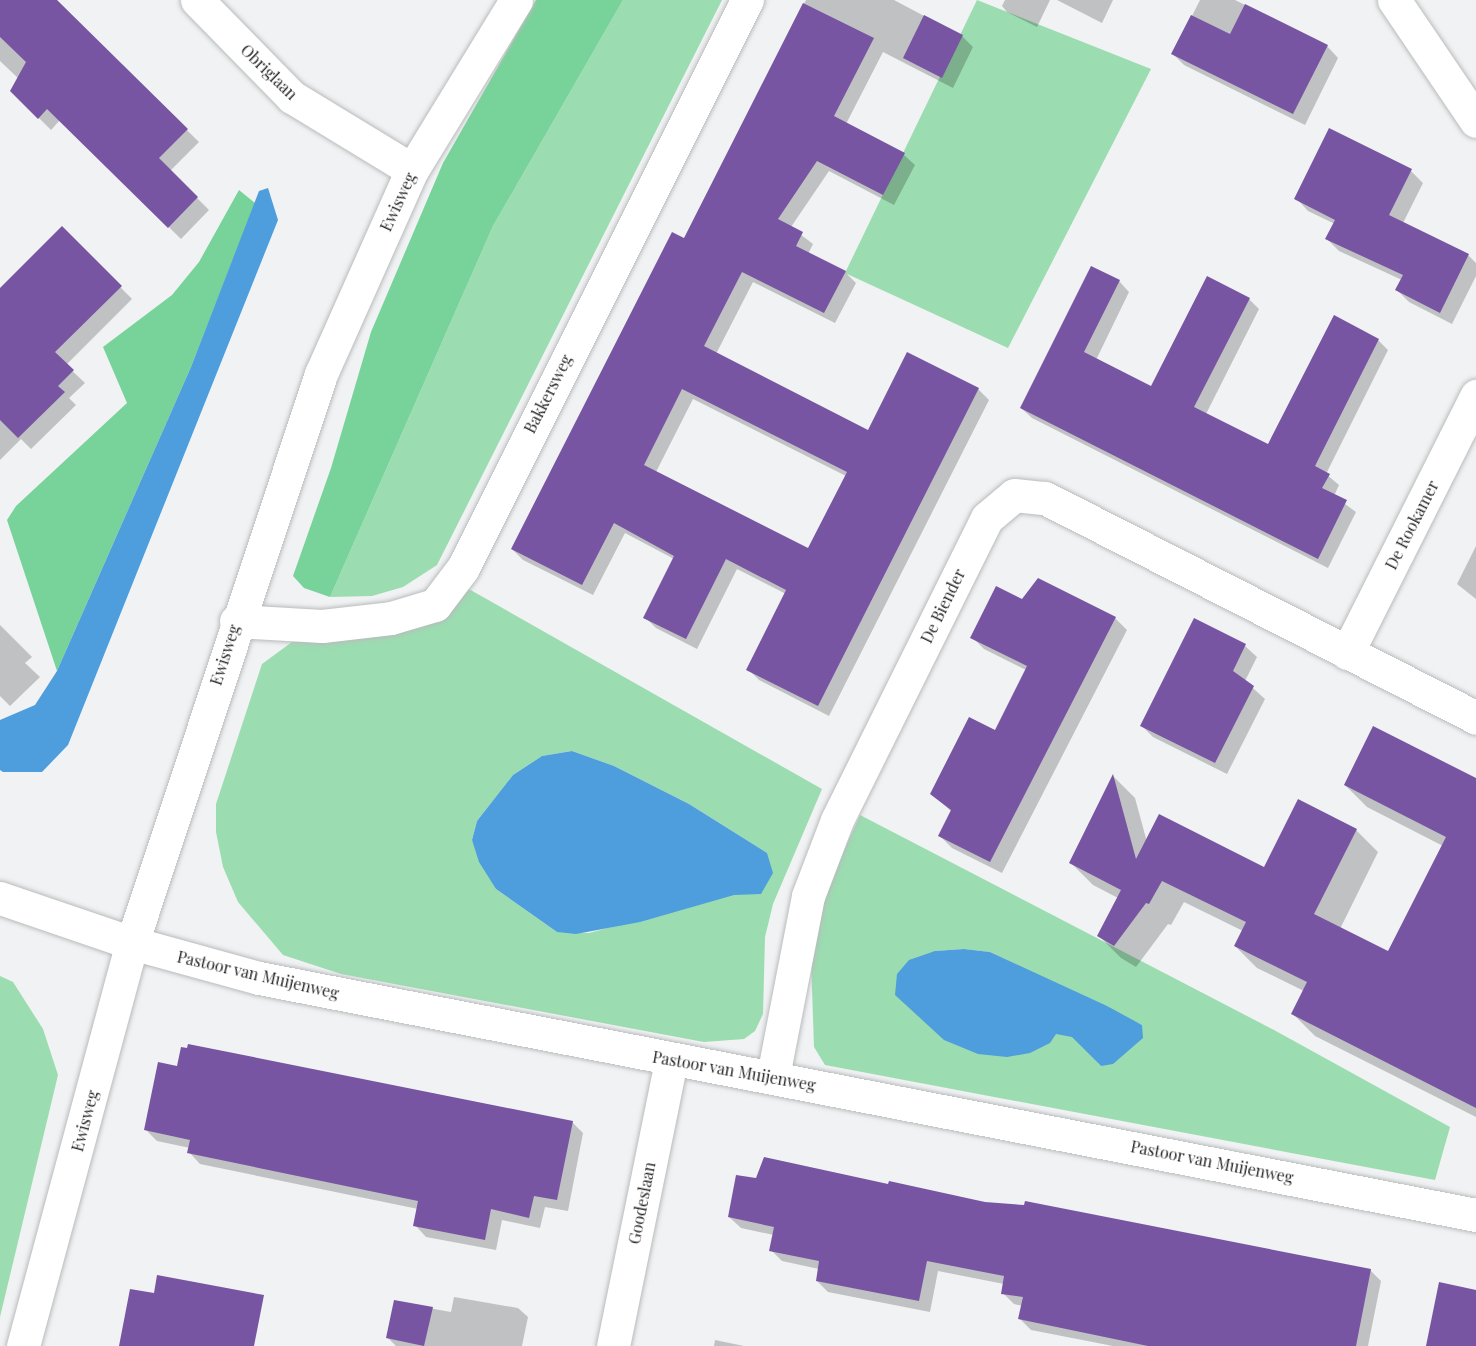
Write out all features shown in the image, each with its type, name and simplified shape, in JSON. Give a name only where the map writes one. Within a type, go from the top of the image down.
[{"type":"street","name":"Obriglaan","points":[[197,0],[292,97],[412,170]]},
{"type":"street","name":"Ewisweg","points":[[23,1346],[132,943],[236,621],[321,374],[412,170],[516,0]]},
{"type":"street","name":"Bakkersweg","points":[[236,621],[322,626],[391,618],[435,605],[463,568],[747,0]]},
{"type":"street","points":[[1394,0],[1476,121]]},
{"type":"street","name":"De Rookamer","points":[[1347,653],[1476,396]]},
{"type":"street","name":"De Biender","points":[[773,1076],[808,896],[837,820],[987,518],[1014,495],[1045,498],[1476,718]]},
{"type":"street","name":"Pastoor van Muijenweg","points":[[0,898],[132,943],[259,978],[671,1060],[773,1076],[1476,1215]]},
{"type":"street","name":"Goodeslaan","points":[[613,1346],[671,1060]]},
{"type":"green space","points":[[536,0],[623,0],[493,226],[330,597],[304,588],[293,576],[331,468],[371,332],[443,163]]},
{"type":"green space","points":[[623,0],[722,0],[437,565],[403,587],[372,596],[330,597],[493,226]]},
{"type":"green space","points":[[977,0],[1151,69],[1008,348],[845,273]]},
{"type":"green space","points":[[239,190],[255,203],[191,367],[57,671],[7,520],[16,506],[127,403],[103,347],[172,295],[199,262]]},
{"type":"green space","points":[[467,588],[822,789],[773,904],[765,937],[763,1014],[755,1031],[744,1039],[704,1042],[341,974],[283,955],[238,902],[223,867],[216,832],[216,804],[262,664],[292,642],[396,633]],"holes":[[[572,751],[614,766],[689,804],[767,853],[761,894],[734,894],[589,933],[557,932],[496,889],[472,840],[477,821],[513,775],[542,756]]]},
{"type":"green space","points":[[860,815],[1274,1030],[1450,1127],[1435,1180],[825,1065],[814,1047],[811,961],[827,888]],"holes":[[[964,949],[990,952],[1142,1025],[1101,1066],[1072,1036],[1055,1033],[935,951]]]},
{"type":"green space","points":[[0,976],[13,982],[43,1029],[58,1075],[0,1317]]},
{"type":"water","points":[[268,188],[278,220],[68,745],[42,772],[3,772],[0,770],[0,720],[35,705],[57,671],[191,367],[259,191]]},
{"type":"water","points":[[572,751],[614,766],[689,804],[767,853],[773,873],[761,894],[734,895],[640,922],[576,934],[557,932],[496,889],[479,862],[472,840],[477,821],[513,775],[542,756]]},
{"type":"water","points":[[964,949],[990,952],[1107,1006],[1142,1025],[1143,1038],[1113,1064],[1101,1066],[1072,1037],[1056,1034],[1050,1043],[1030,1053],[1007,1057],[978,1054],[944,1040],[895,995],[897,974],[909,960],[935,951]]},
{"type":"building","points":[[0,0],[57,0],[188,129],[159,158],[198,197],[168,228],[47,109],[38,119],[10,91],[26,62],[0,37]]},
{"type":"building","points":[[803,3],[874,38],[834,116],[905,153],[883,195],[817,161],[778,219],[803,232],[796,246],[846,271],[824,313],[742,272],[704,346],[868,430],[907,352],[979,388],[818,706],[746,670],[786,590],[726,559],[686,639],[643,618],[674,556],[614,523],[582,585],[511,549],[672,232],[684,238]],"holes":[[[682,389],[847,472],[808,548],[644,465]]]},
{"type":"building","points":[[1245,4],[1328,45],[1293,114],[1171,54],[1191,15],[1230,34]]},
{"type":"building","points":[[924,15],[963,35],[942,78],[903,58]]},
{"type":"building","points":[[1329,128],[1412,169],[1389,215],[1469,254],[1440,313],[1395,290],[1403,275],[1325,239],[1335,220],[1294,199]]},
{"type":"building","points":[[62,226],[122,286],[55,352],[74,370],[58,386],[65,392],[18,438],[0,420],[0,288]]},
{"type":"building","points":[[1091,266],[1120,280],[1084,352],[1151,386],[1207,276],[1250,298],[1194,407],[1268,444],[1334,315],[1379,339],[1315,466],[1330,474],[1322,488],[1347,500],[1318,559],[1020,408]]},
{"type":"building","points":[[1038,578],[1116,617],[990,862],[938,836],[951,810],[930,794],[969,717],[995,730],[1027,666],[970,638],[996,586],[1022,599]]},
{"type":"building","points":[[1194,618],[1246,644],[1233,671],[1254,686],[1215,763],[1140,726]]},
{"type":"building","points":[[1373,726],[1476,778],[1476,1108],[1291,1014],[1307,982],[1234,946],[1246,922],[1162,881],[1149,904],[1146,903],[1114,946],[1097,936],[1121,890],[1069,863],[1113,774],[1136,859],[1159,814],[1264,867],[1298,799],[1357,829],[1314,914],[1388,951],[1446,837],[1344,785]]},
{"type":"building","points":[[188,1044],[573,1121],[557,1200],[534,1196],[529,1218],[491,1209],[485,1240],[413,1226],[418,1201],[187,1153],[190,1140],[144,1130],[158,1062],[177,1066],[181,1047],[187,1048]]},
{"type":"building","points":[[764,1157],[985,1202],[1024,1205],[1025,1201],[1371,1269],[1356,1346],[1148,1346],[1018,1319],[1023,1297],[1001,1294],[1004,1276],[927,1261],[919,1301],[816,1281],[819,1261],[769,1251],[774,1227],[728,1217],[736,1175],[756,1178]]},
{"type":"building","points":[[157,1275],[264,1295],[254,1346],[119,1346],[130,1289],[154,1293]]},
{"type":"building","points":[[1439,1282],[1476,1290],[1476,1346],[1426,1346]]},
{"type":"building","points":[[394,1300],[433,1307],[424,1346],[386,1338]]}]
